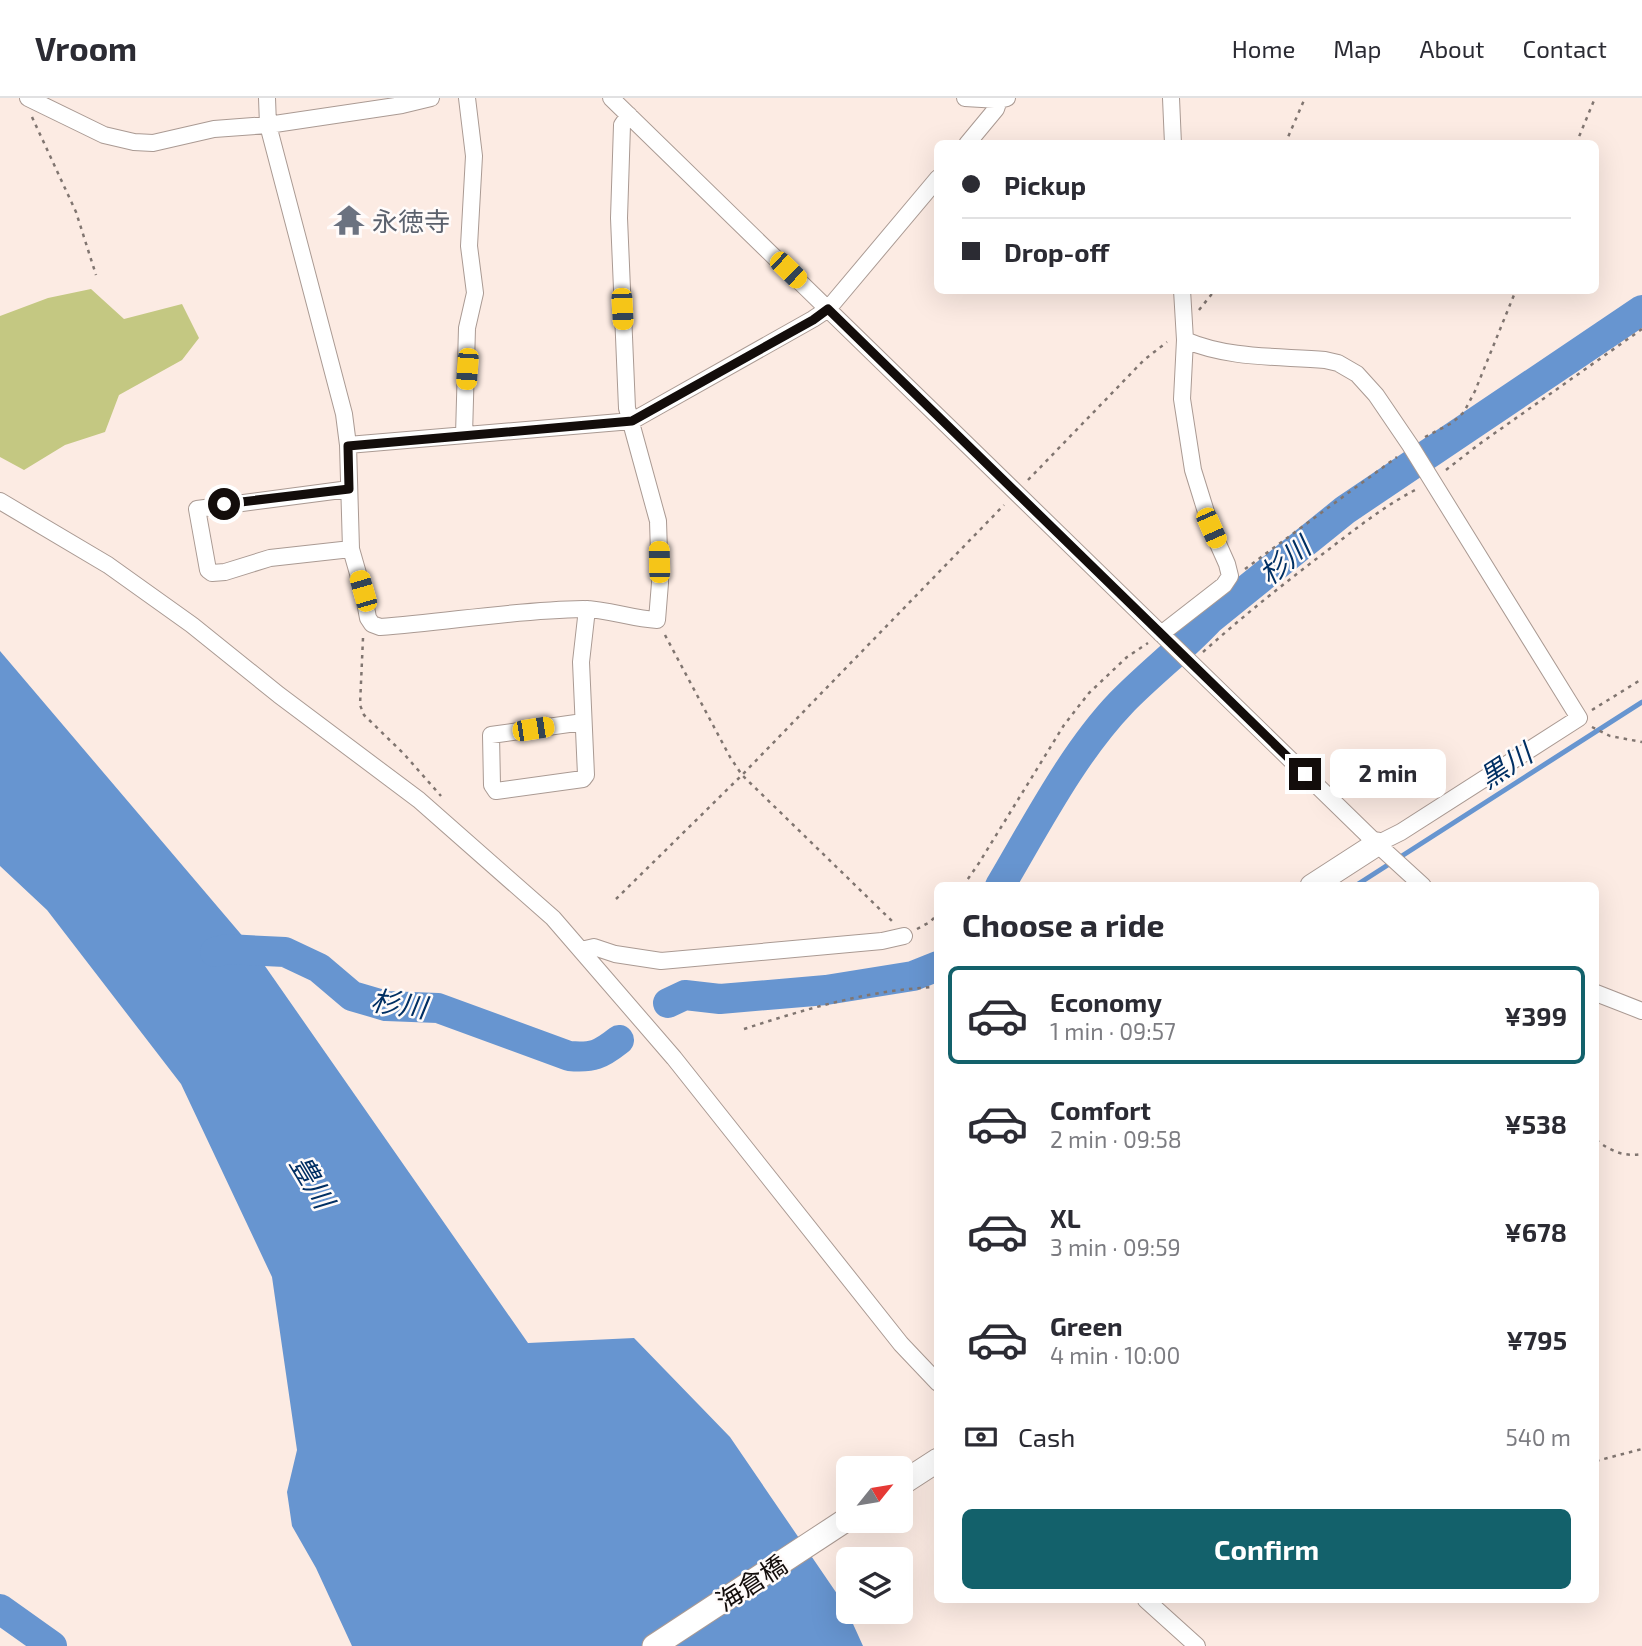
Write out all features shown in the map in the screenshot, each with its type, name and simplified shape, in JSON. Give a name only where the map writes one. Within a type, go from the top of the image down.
[{"type":"street","points":[[267,98],[268,125],[338,389],[348,446],[351,549],[368,618],[372,624],[380,627],[441,623],[521,611],[587,609],[657,620],[660,583],[658,521],[627,408],[620,218],[622,125],[629,115]]},
{"type":"street","points":[[29,105],[104,135],[153,143],[214,129],[268,125],[402,105],[431,98]]},
{"type":"street","points":[[464,435],[467,328],[475,293],[469,246],[474,156],[467,98]]},
{"type":"street","points":[[611,98],[1419,882]]},
{"type":"street","points":[[964,98],[1003,99]]},
{"type":"street","points":[[1171,98],[1173,140]]},
{"type":"street","points":[[970,140],[1003,99]]},
{"type":"street","points":[[348,446],[632,421],[813,320],[828,309],[934,183]]},
{"type":"street","points":[[1164,637],[1224,585],[1230,576],[1211,528],[1193,470],[1182,399],[1185,340],[1182,294]]},
{"type":"street","points":[[1185,340],[1201,347],[1236,355],[1325,360],[1338,363],[1357,374],[1376,395],[1412,448],[1583,721],[1401,832],[1381,848],[1319,882]]},
{"type":"street","points":[[349,489],[197,509],[208,570],[212,573],[225,572],[270,558],[351,549]]},
{"type":"street","points":[[0,501],[108,565],[192,625],[279,695],[419,800],[517,884],[553,918],[674,1058],[901,1344],[934,1379]]},
{"type":"street","points":[[583,722],[491,735],[492,785],[496,791],[583,779],[586,775],[581,662],[587,609]]},
{"type":"street","points":[[581,950],[594,947],[615,954],[660,961],[882,941],[904,936]]},
{"type":"street","points":[[1599,994],[1642,1011]]},
{"type":"street","points":[[914,1476],[934,1463]]},
{"type":"street","name":"海倉橋","points":[[654,1646],[836,1527]]},
{"type":"street","points":[[1149,1603],[1197,1646]]},
{"type":"path","points":[[1287,140],[1305,98]]},
{"type":"path","points":[[1578,140],[1595,98]]},
{"type":"path","points":[[29,105],[76,212],[96,275]]},
{"type":"path","points":[[1230,576],[1241,572],[1464,412],[1514,294]]},
{"type":"path","points":[[1194,665],[1200,655],[1259,603],[1378,513],[1431,479],[1642,329]]},
{"type":"path","points":[[616,899],[742,775],[1144,360],[1170,340],[1185,340]]},
{"type":"path","points":[[657,620],[742,775],[893,922],[904,936],[934,918]]},
{"type":"path","points":[[372,624],[362,640],[360,705],[364,715],[404,754],[444,800]]},
{"type":"path","points":[[966,882],[1064,725],[1088,692],[1127,657],[1164,637]]},
{"type":"path","points":[[1642,679],[1583,721],[1611,736],[1642,742]]},
{"type":"path","points":[[744,1029],[813,1007],[912,988],[934,987]]},
{"type":"path","points":[[1599,1142],[1626,1156],[1642,1154]]},
{"type":"path","points":[[1599,1460],[1642,1448]]},
{"type":"green space","points":[[91,289],[124,319],[182,304],[199,338],[182,360],[119,395],[105,432],[65,445],[24,470],[0,457],[0,316],[48,298]]},
{"type":"water","name":"豊川","points":[[0,651],[251,946],[528,1343],[634,1338],[730,1437],[836,1592],[836,1624],[853,1624],[863,1646],[352,1646],[316,1568],[292,1526],[287,1492],[297,1450],[272,1277],[181,1084],[47,910],[0,866]]},
{"type":"waterway","name":"杉川","points":[[1002,882],[1071,767],[1103,723],[1210,619],[1345,510],[1642,310]]},
{"type":"waterway","name":"黒川","points":[[1361,882],[1642,702]]},
{"type":"waterway","name":"杉川","points":[[215,952],[227,949],[285,952],[319,968],[352,996],[386,1006],[438,1008],[569,1056],[596,1054],[619,1040]]},
{"type":"waterway","name":"杉川","points":[[668,1003],[685,995],[720,999],[826,990],[913,976],[934,968]]},
{"type":"waterway","points":[[0,1609],[52,1646]]},
{"type":"place","name":"永徳寺","points":[[349,220]]},
{"type":"route","points":[[224,504],[349,489],[348,446],[632,421],[813,320],[828,309],[1305,774]]}]
